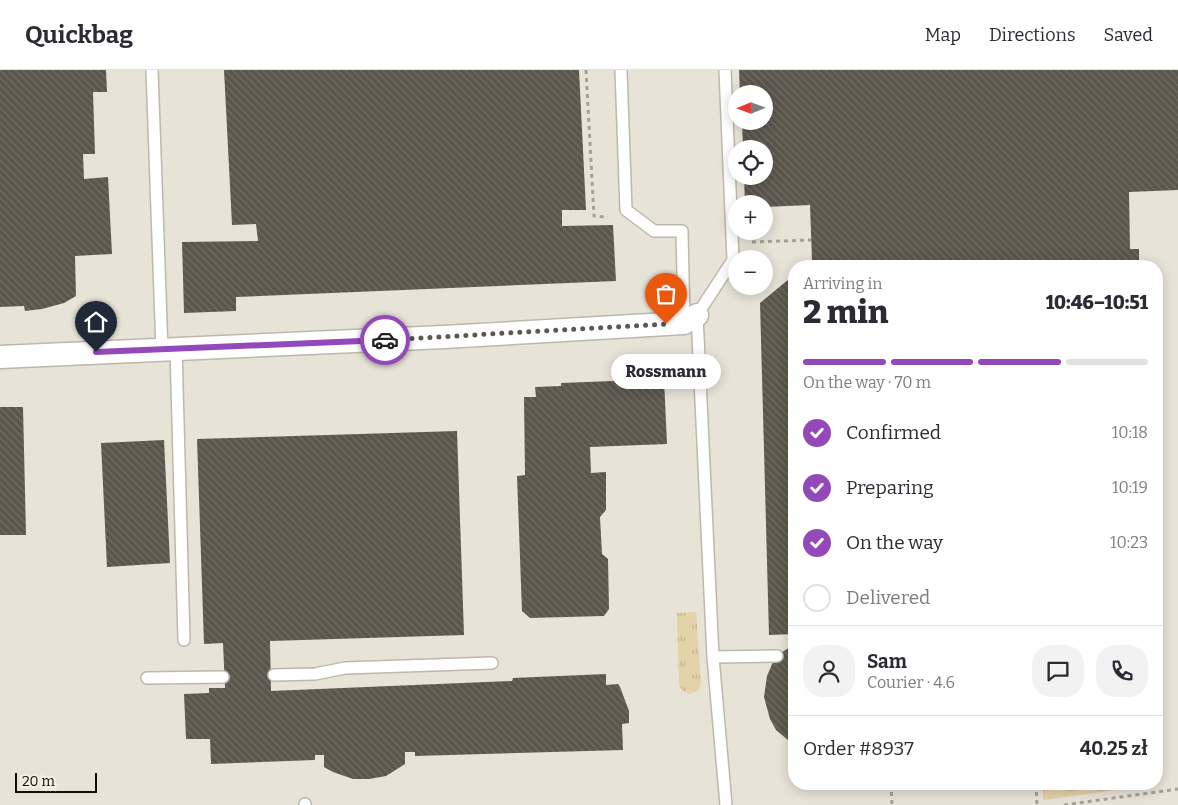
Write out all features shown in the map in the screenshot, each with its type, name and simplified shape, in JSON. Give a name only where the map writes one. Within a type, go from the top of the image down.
[{"type":"street","points":[[0,357],[444,337],[691,319]]},
{"type":"lane","points":[[152,70],[184,640]]},
{"type":"lane","points":[[621,70],[626,210],[654,231],[682,231],[691,319],[713,657],[726,805]]},
{"type":"lane","points":[[726,70],[731,195]]},
{"type":"lane","points":[[691,319],[733,260],[733,240]]},
{"type":"lane","points":[[713,657],[777,656]]},
{"type":"lane","points":[[274,675],[314,674],[345,668],[492,663]]},
{"type":"lane","points":[[147,678],[223,677]]},
{"type":"path","points":[[586,70],[594,216],[617,218]]},
{"type":"path","points":[[773,239],[812,240]]},
{"type":"path","points":[[1064,805],[1178,789]]},
{"type":"path","points":[[891,790],[892,805]]},
{"type":"path","points":[[1036,790],[1037,805]]},
{"type":"green space","points":[[696,612],[701,684],[698,691],[689,694],[682,690],[679,685],[677,613]]},
{"type":"green space","points":[[1043,790],[1117,790],[1043,800]]},
{"type":"building","points":[[0,70],[106,70],[107,92],[93,92],[95,154],[83,154],[84,179],[108,177],[112,254],[75,256],[76,296],[64,303],[42,309],[25,311],[24,306],[0,307]]},
{"type":"building","points":[[224,70],[579,70],[586,210],[562,210],[562,226],[613,225],[616,281],[236,297],[236,311],[184,313],[182,242],[258,241],[256,224],[232,225]]},
{"type":"building","points":[[739,70],[1178,70],[1178,190],[1129,192],[1130,249],[1139,249],[1139,260],[812,260],[810,205],[773,207],[773,195],[745,195],[744,185],[773,185],[773,140],[743,140],[742,130],[773,130],[773,85],[740,85]]},
{"type":"building","points":[[788,280],[788,634],[769,635],[760,303],[770,295],[773,295],[773,292]]},
{"type":"building","points":[[664,379],[667,444],[590,447],[591,473],[606,472],[606,510],[600,517],[602,554],[608,559],[609,609],[604,616],[530,618],[522,611],[517,476],[525,475],[524,397],[536,397],[535,387],[561,386],[561,383]]},
{"type":"building","points":[[0,407],[23,407],[26,535],[0,535]]},
{"type":"building","points":[[457,431],[464,635],[270,641],[271,691],[512,681],[513,678],[606,674],[606,685],[618,684],[629,711],[629,723],[622,724],[623,750],[415,756],[415,752],[405,752],[405,764],[386,776],[369,779],[353,779],[333,772],[324,767],[324,755],[315,755],[315,760],[211,764],[210,739],[186,739],[184,694],[209,693],[209,688],[225,688],[223,643],[204,644],[197,439]]},
{"type":"building","points":[[164,440],[170,563],[107,567],[101,443]]},
{"type":"building","points":[[788,648],[788,740],[776,730],[770,719],[764,697],[767,676],[773,662]]},
{"type":"way so far","points":[[385,340],[666,324]]},
{"type":"place","name":"Rossmann","points":[[666,324]]},
{"type":"route","points":[[96,352],[385,340]]}]
